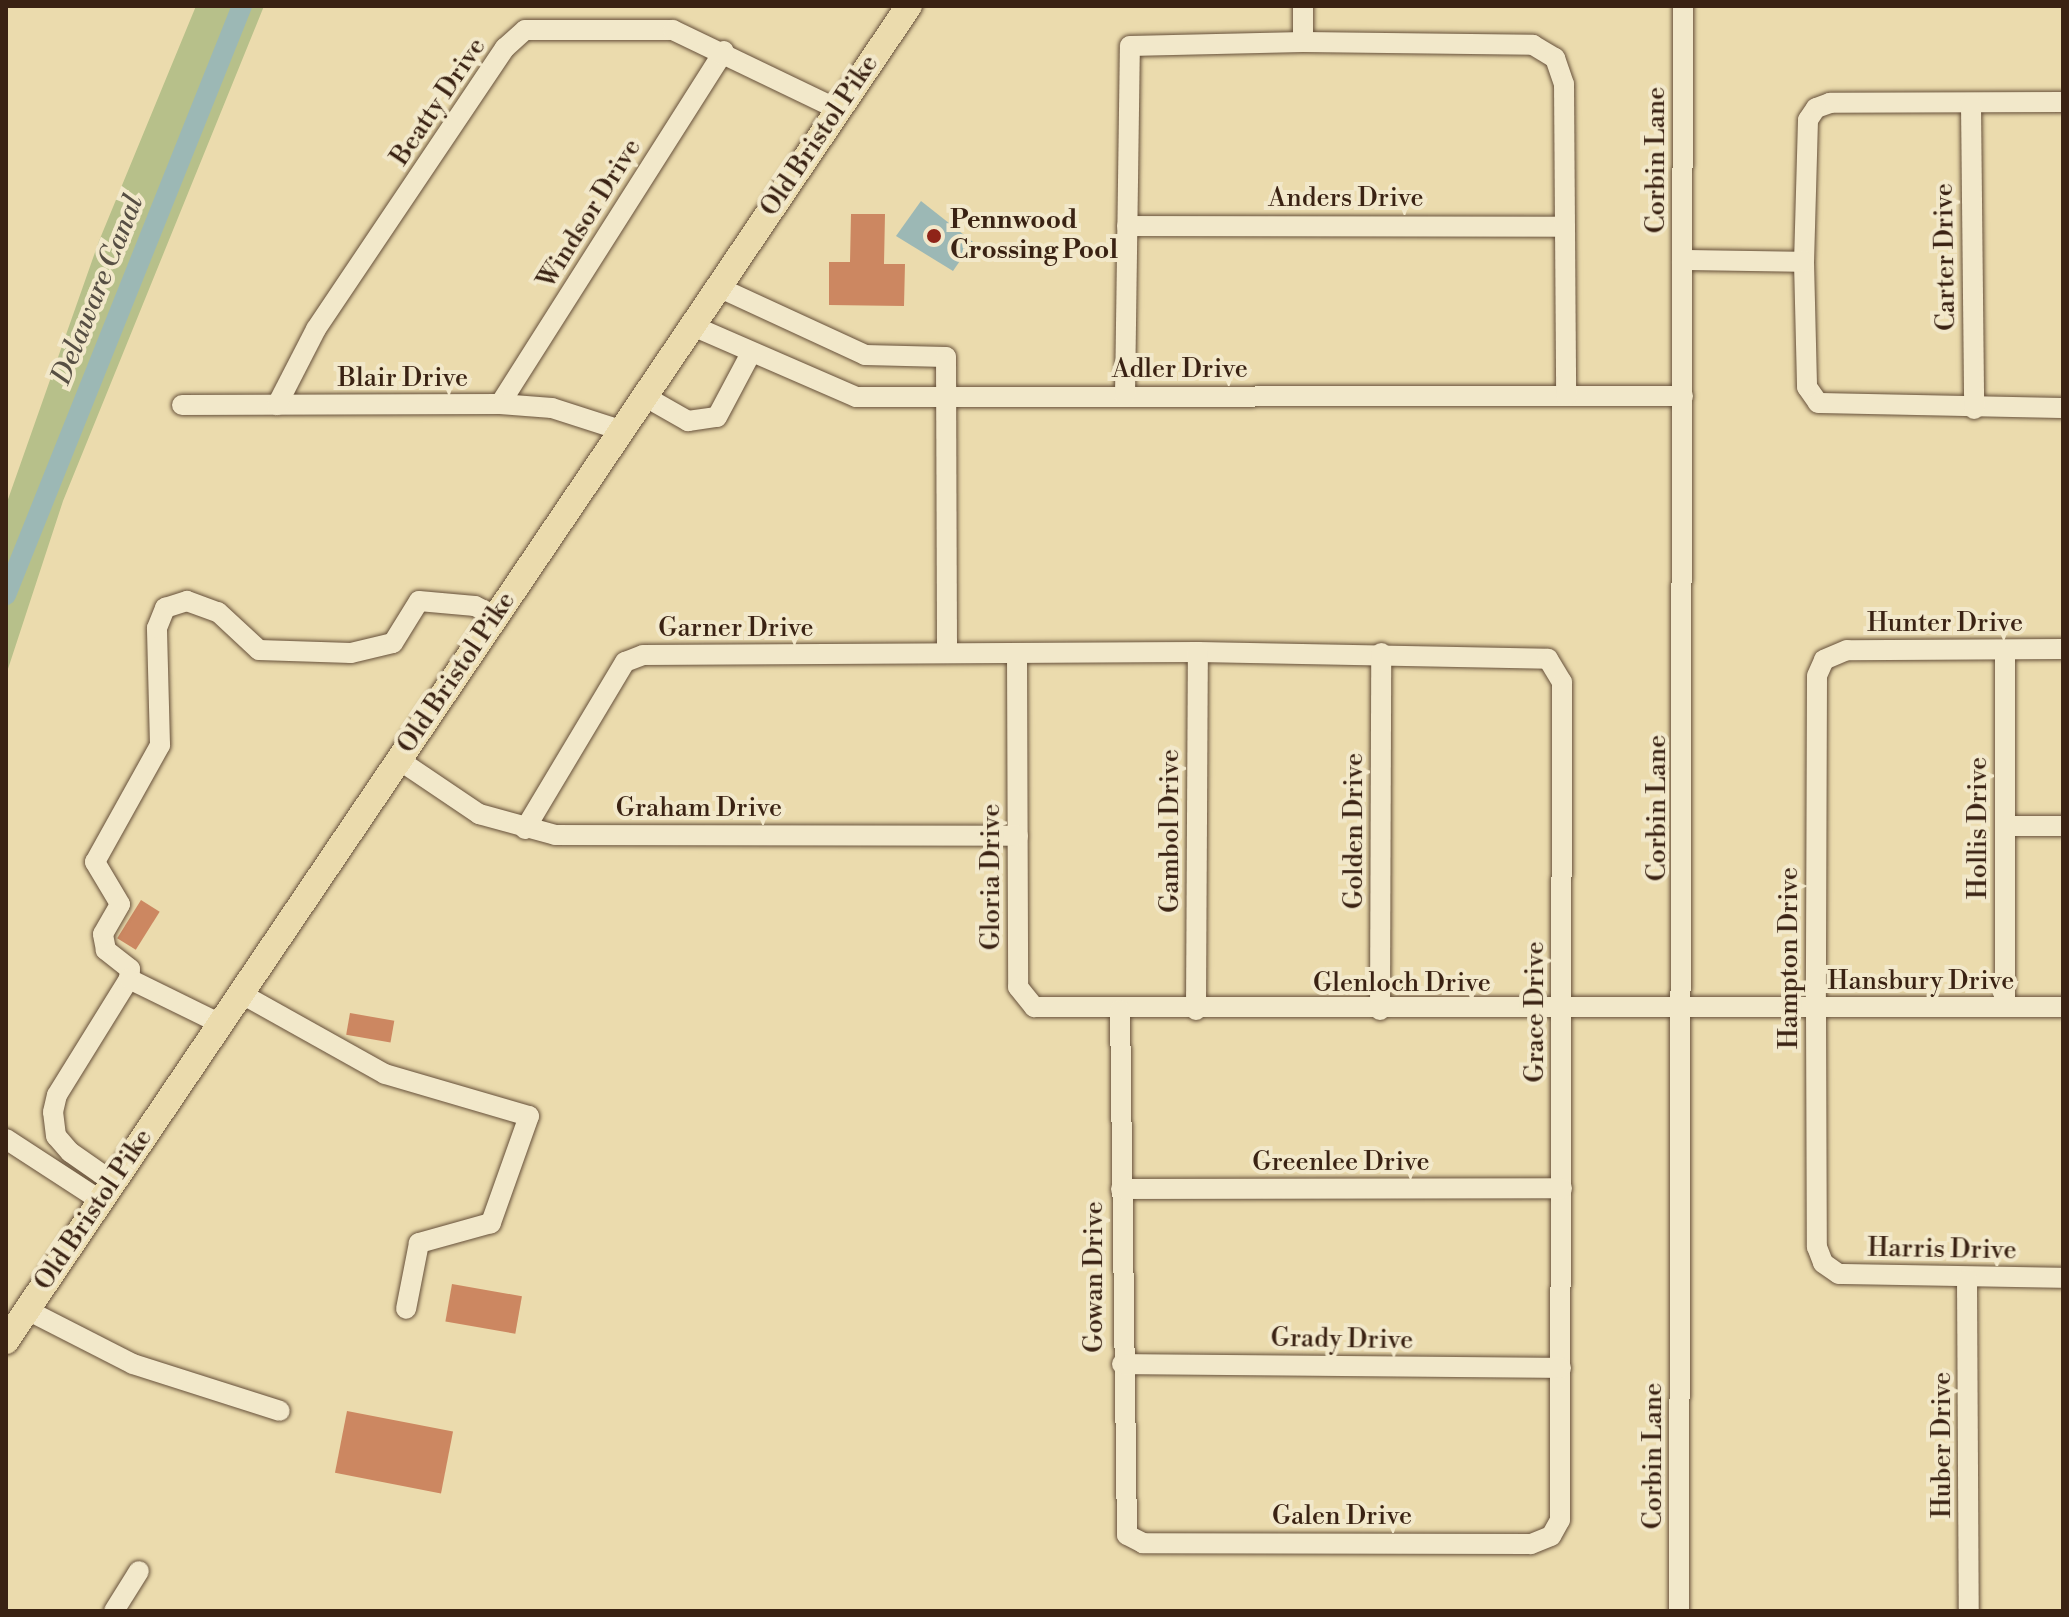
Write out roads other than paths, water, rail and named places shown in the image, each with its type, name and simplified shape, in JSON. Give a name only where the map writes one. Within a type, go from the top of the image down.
[{"type":"main road","name":"Old Bristol Pike","points":[[6,1341],[909,6]]},
{"type":"street","points":[[1303,6],[1303,42]]},
{"type":"street","name":"Corbin Lane","points":[[1679,1611],[1683,1010],[1683,6]]},
{"type":"street","name":"Beatty Drive","points":[[277,405],[316,329],[515,36],[598,25],[673,30],[724,51],[837,109]]},
{"type":"street","points":[[1125,396],[1130,46],[1303,42],[1533,45],[1551,53],[1564,84],[1566,396]]},
{"type":"street","name":"Windsor Drive","points":[[500,404],[724,51]]},
{"type":"street","points":[[2063,102],[1830,103],[1816,108],[1808,120],[1804,262],[1807,387],[1814,399],[1826,406],[2063,408]]},
{"type":"street","name":"Carter Drive","points":[[1971,104],[1974,409]]},
{"type":"street","name":"Anders Drive","points":[[1127,226],[1565,227]]},
{"type":"street","points":[[1682,260],[1804,262]]},
{"type":"street","points":[[718,287],[865,355],[946,357],[947,653]]},
{"type":"street","name":"Adler Drive","points":[[693,326],[840,394],[947,397],[1683,396]]},
{"type":"street","points":[[644,396],[688,421],[717,417],[751,353]]},
{"type":"street","name":"Blair Drive","points":[[182,405],[500,404],[552,408],[620,430]]},
{"type":"street","points":[[107,1191],[56,1136],[53,1112],[57,1095],[129,979],[130,969],[106,950],[103,934],[120,904],[95,862],[160,745],[157,628],[165,608],[187,601],[218,612],[259,650],[351,653],[393,643],[419,601],[475,606],[495,616]]},
{"type":"street","name":"Hunter Drive","points":[[1828,656],[1847,650],[2063,649]]},
{"type":"street","name":"Hollis Drive","points":[[2005,650],[2005,1007]]},
{"type":"street","name":"Gambol Drive","points":[[1196,1010],[1198,652]]},
{"type":"street","name":"Gloria Drive","points":[[1017,653],[1018,987],[1023,999],[1040,1009],[1120,1010]]},
{"type":"street","name":"Garner Drive","points":[[525,829],[631,657],[1381,653]]},
{"type":"street","name":"Grace Drive","points":[[1381,653],[1537,655],[1559,672],[1562,1009],[1560,1520],[1551,1536]]},
{"type":"street","name":"Golden Drive","points":[[1380,1010],[1381,653]]},
{"type":"street","name":"Hampton Drive","points":[[1823,1263],[1817,1247],[1817,676],[1828,656]]},
{"type":"street","name":"Graham Drive","points":[[399,760],[479,814],[555,835],[1018,836]]},
{"type":"street","points":[[2005,826],[2063,826]]},
{"type":"street","points":[[129,979],[219,1023]]},
{"type":"street","points":[[240,993],[385,1074],[529,1116],[491,1223],[419,1243],[406,1309]]},
{"type":"street","name":"Hansbury Drive","points":[[1683,1010],[2063,1007]]},
{"type":"street","name":"Glenloch Drive","points":[[1120,1010],[1683,1010]]},
{"type":"street","name":"Gowan Drive","points":[[1120,1010],[1123,1527],[1133,1540]]},
{"type":"street","points":[[6,1139],[107,1191]]},
{"type":"street","name":"Greenlee Drive","points":[[1121,1189],[1562,1188]]},
{"type":"street","name":"Harris Drive","points":[[1823,1263],[1839,1274],[1967,1279],[2063,1278]]},
{"type":"street","name":"Huber Drive","points":[[1967,1279],[1969,1611]]},
{"type":"street","points":[[27,1310],[133,1364],[280,1411]]},
{"type":"street","name":"Grady Drive","points":[[1122,1364],[1561,1368]]},
{"type":"street","name":"Galen Drive","points":[[1133,1540],[1531,1544],[1551,1536]]},
{"type":"street","points":[[114,1611],[139,1571]]},
{"type":"water","name":"Pennwood Crossing Pool","points":[[921,201],[973,242],[953,271],[896,236]]},
{"type":"waterway","name":"Delaware Canal","points":[[6,595],[242,6]]},
{"type":"place","name":"Pennwood Crossing Pool","points":[[934,236]]}]
